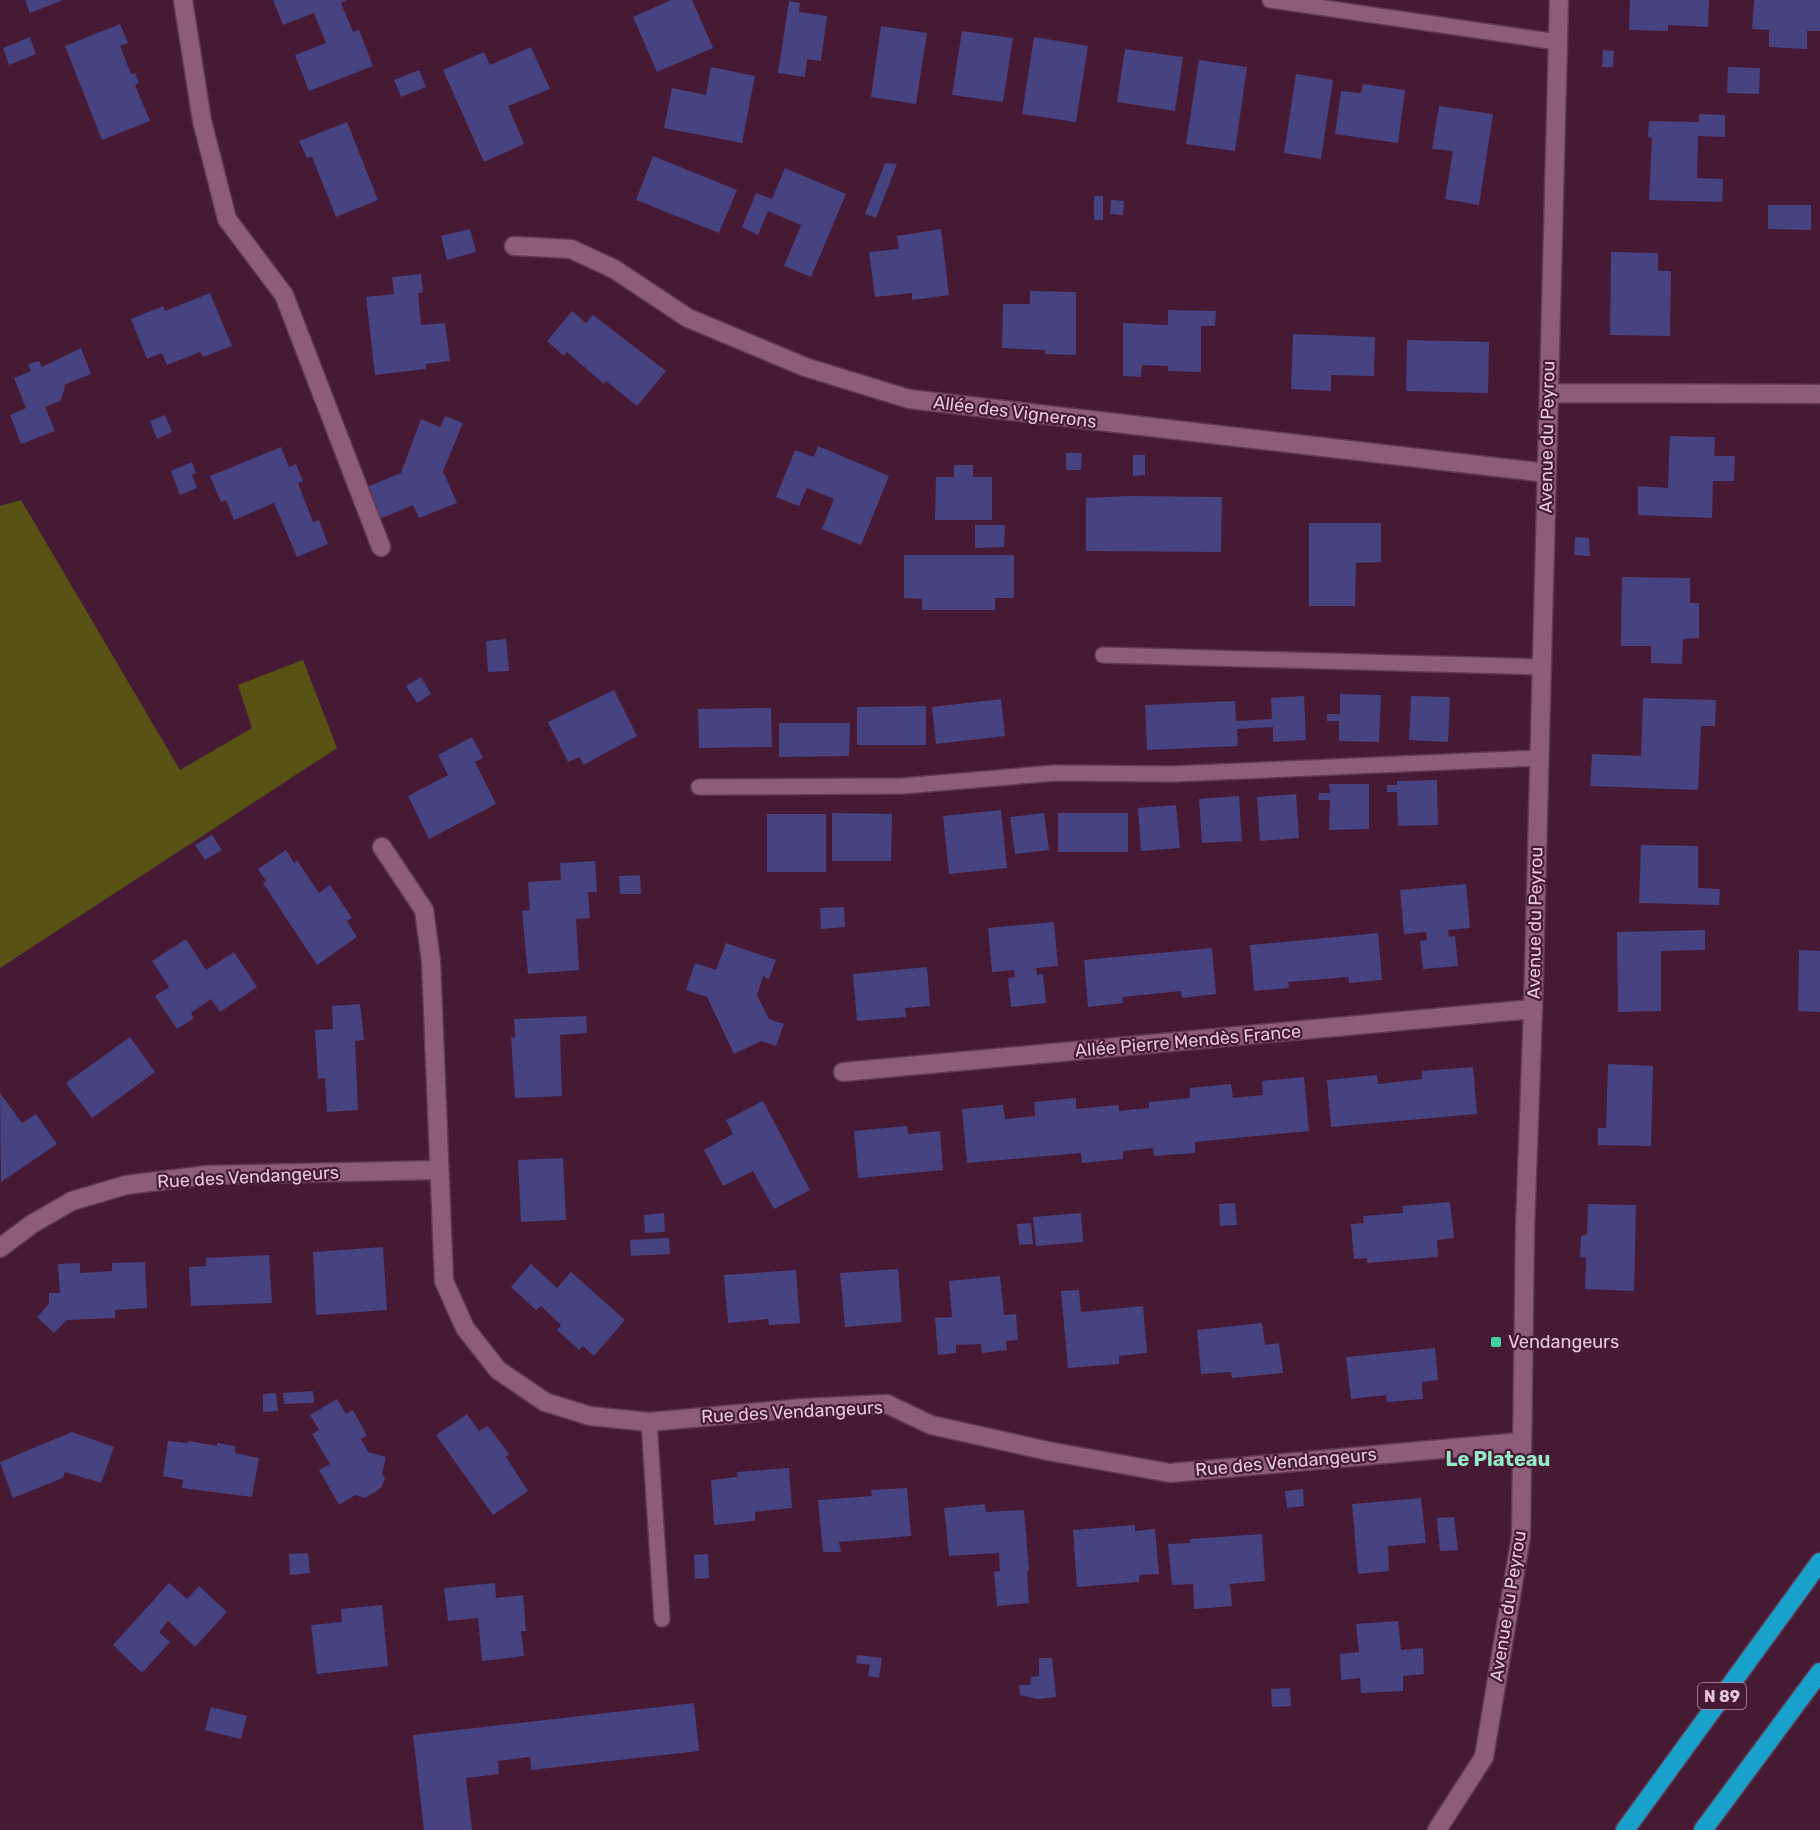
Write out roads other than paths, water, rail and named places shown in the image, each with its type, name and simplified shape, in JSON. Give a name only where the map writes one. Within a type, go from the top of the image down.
[{"type":"highway","name":"N 89","points":[[1625,1830],[1820,1562]]},
{"type":"highway","points":[[1703,1830],[1820,1672]]},
{"type":"street","points":[[183,0],[202,121],[227,219],[284,295],[381,547]]},
{"type":"street","name":"Avenue du Peyrou","points":[[1437,1830],[1484,1757],[1521,1536],[1525,1227],[1533,1010],[1559,0]]},
{"type":"street","name":"Allée des Vignerons","points":[[514,246],[571,249],[614,270],[688,318],[805,366],[909,399],[1547,473]]},
{"type":"street","points":[[1548,393],[1820,394]]},
{"type":"street","name":"Rue des Vendangeurs","points":[[382,847],[424,910],[431,961],[444,1281],[465,1328],[498,1370],[545,1402],[590,1416],[649,1422],[803,1408],[887,1404],[931,1425],[1048,1451],[1170,1473],[1521,1442]]},
{"type":"street","name":"Allée Pierre Mendès France","points":[[843,1072],[1533,1010]]},
{"type":"street","name":"Rue des Vendangeurs","points":[[0,1248],[32,1224],[72,1201],[126,1185],[207,1176],[439,1170]]},
{"type":"lane","points":[[1270,0],[1557,42]]},
{"type":"lane","points":[[1103,655],[1541,667]]},
{"type":"lane","points":[[699,787],[903,786],[1055,773],[1172,774],[1539,758]]},
{"type":"lane","points":[[649,1422],[662,1619]]},
{"type":"place","name":"Vendangeurs","points":[[1496,1342]]},
{"type":"district","name":"Le Plateau","points":[[1498,1459]]}]
